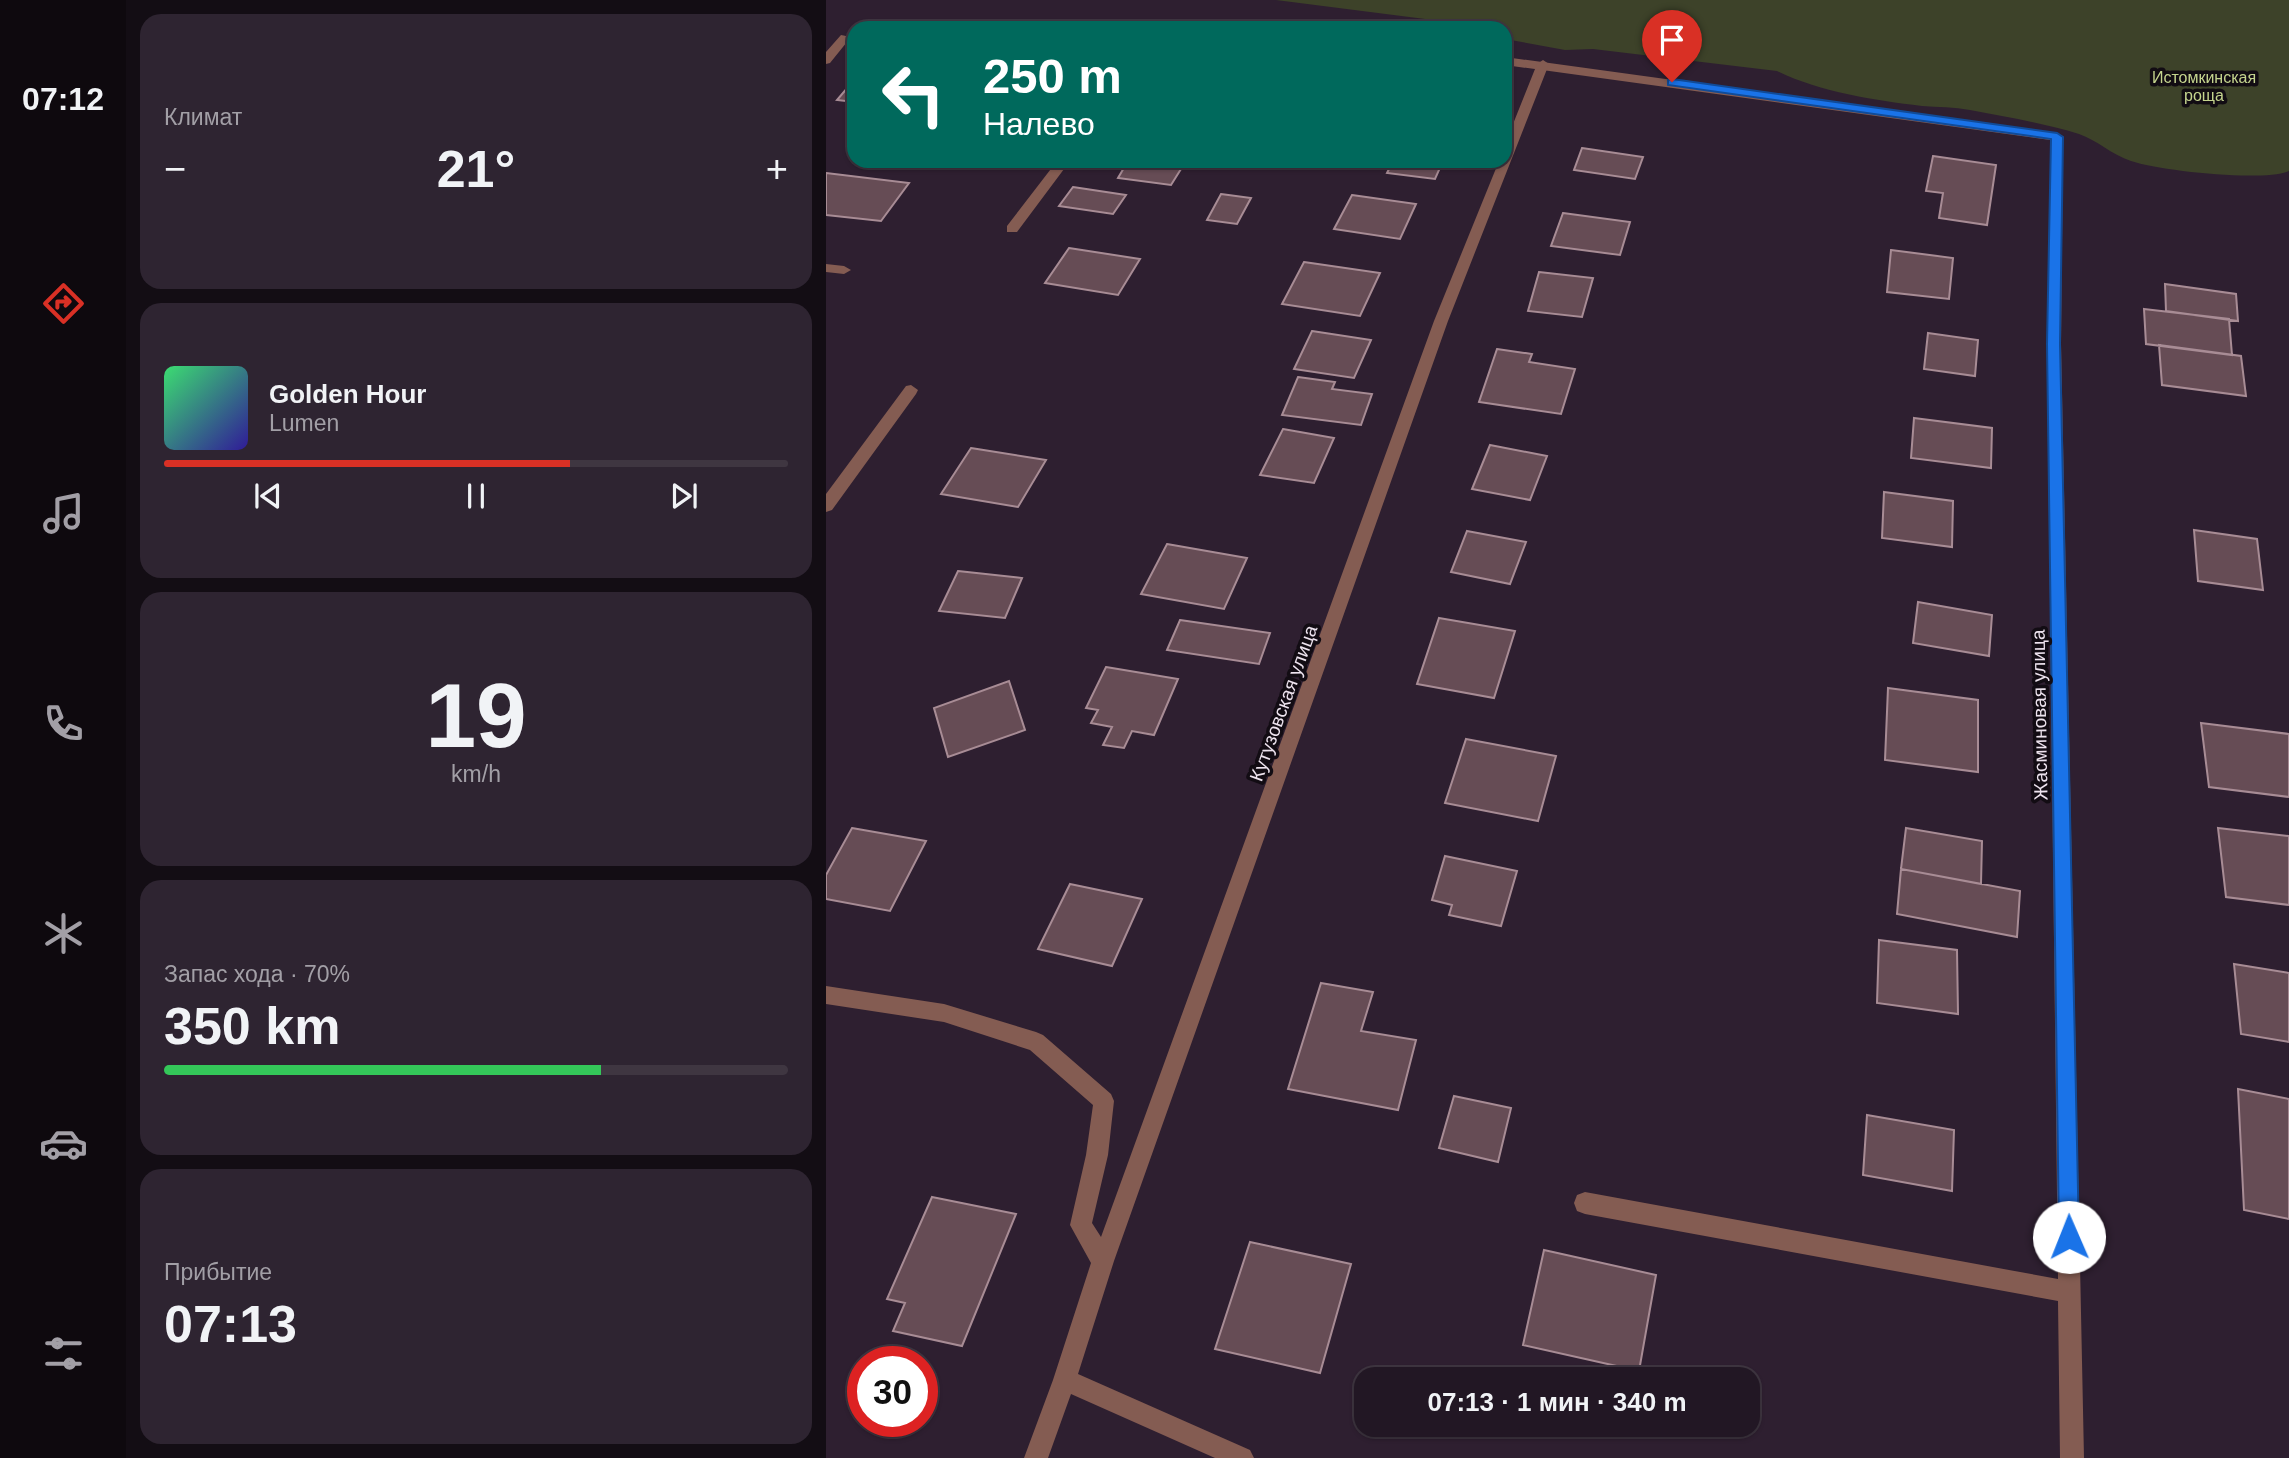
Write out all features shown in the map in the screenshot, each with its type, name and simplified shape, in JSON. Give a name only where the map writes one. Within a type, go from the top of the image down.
[{"type":"street","points":[[826,37],[847,37]]},
{"type":"street","points":[[826,60],[847,40]]},
{"type":"street","points":[[1512,62],[1543,64]]},
{"type":"street","name":"Жасминовая улица","points":[[1543,64],[2057,137],[2053,344],[2072,1458]]},
{"type":"street","name":"Кутузовская улица","points":[[1512,142],[1543,64]]},
{"type":"street","points":[[1012,229],[1059,168]]},
{"type":"street","name":"Кутузовская улица","points":[[1035,1458],[1065,1380],[1103,1261],[1441,321],[1502,168]]},
{"type":"street","points":[[826,268],[844,270]]},
{"type":"street","points":[[826,506],[911,390]]},
{"type":"street","points":[[826,995],[944,1013],[1036,1042],[1104,1101],[1097,1155],[1081,1225],[1103,1261]]},
{"type":"street","points":[[1584,1203],[2070,1292]]},
{"type":"street","points":[[1065,1380],[1242,1458]]},
{"type":"green space","name":"Истомкинская роща","points":[[1276,0],[2289,0],[2289,171],[2257,175],[2211,174],[2145,165],[2117,155],[2079,134],[2025,120],[1848,94],[1777,71],[1593,49],[1565,50],[1512,40],[1512,21],[1425,19]]},
{"type":"building","points":[[847,88],[847,101],[837,100]]},
{"type":"building","points":[[1582,148],[1643,157],[1635,179],[1574,170]]},
{"type":"building","points":[[1933,156],[1996,165],[1987,225],[1939,218],[1943,193],[1926,191]]},
{"type":"building","points":[[1124,168],[1182,168],[1171,185],[1118,178]]},
{"type":"building","points":[[1390,168],[1440,168],[1435,179],[1387,173]]},
{"type":"building","points":[[826,173],[909,183],[881,221],[826,215]]},
{"type":"building","points":[[1073,187],[1126,195],[1113,214],[1059,206]]},
{"type":"building","points":[[1221,194],[1251,198],[1237,224],[1207,220]]},
{"type":"building","points":[[1352,195],[1416,204],[1400,239],[1334,229]]},
{"type":"building","points":[[1563,213],[1630,222],[1620,255],[1551,246]]},
{"type":"building","points":[[1069,248],[1140,259],[1118,295],[1045,283]]},
{"type":"building","points":[[1891,250],[1953,258],[1949,299],[1887,292]]},
{"type":"building","points":[[1304,262],[1380,273],[1360,316],[1282,304]]},
{"type":"building","points":[[1539,272],[1593,278],[1582,317],[1528,311]]},
{"type":"building","points":[[2165,284],[2236,294],[2238,321],[2166,311]]},
{"type":"building","points":[[2144,309],[2229,319],[2232,355],[2146,344]]},
{"type":"building","points":[[1312,331],[1371,340],[1354,378],[1294,369]]},
{"type":"building","points":[[1928,333],[1978,340],[1975,376],[1924,369]]},
{"type":"building","points":[[2159,345],[2241,356],[2246,396],[2162,385]]},
{"type":"building","points":[[1497,349],[1532,354],[1529,362],[1575,369],[1561,414],[1479,402]]},
{"type":"building","points":[[1298,377],[1335,382],[1332,389],[1372,394],[1361,425],[1282,415]]},
{"type":"building","points":[[1914,418],[1992,428],[1991,468],[1911,458]]},
{"type":"building","points":[[1283,429],[1334,438],[1314,483],[1260,475]]},
{"type":"building","points":[[1490,445],[1547,456],[1530,500],[1472,489]]},
{"type":"building","points":[[971,448],[1046,460],[1018,507],[941,494]]},
{"type":"building","points":[[1884,492],[1953,501],[1952,547],[1882,538]]},
{"type":"building","points":[[2194,530],[2257,539],[2263,590],[2198,581]]},
{"type":"building","points":[[1467,531],[1526,542],[1510,584],[1451,572]]},
{"type":"building","points":[[1167,544],[1247,558],[1224,609],[1141,594]]},
{"type":"building","points":[[958,571],[1022,578],[1005,618],[939,611]]},
{"type":"building","points":[[1918,602],[1992,615],[1989,656],[1913,643]]},
{"type":"building","points":[[1439,618],[1515,631],[1494,698],[1417,684]]},
{"type":"building","points":[[1180,620],[1270,633],[1259,664],[1167,650]]},
{"type":"building","points":[[1106,667],[1178,679],[1154,735],[1132,731],[1124,748],[1103,745],[1112,727],[1091,723],[1098,710],[1086,708]]},
{"type":"building","points":[[1009,681],[1025,730],[948,757],[934,708]]},
{"type":"building","points":[[1888,688],[1978,700],[1978,772],[1885,760]]},
{"type":"building","points":[[2201,723],[2289,734],[2289,797],[2209,787]]},
{"type":"building","points":[[1466,739],[1556,756],[1538,821],[1445,803]]},
{"type":"building","points":[[852,828],[926,841],[890,911],[826,899],[826,875]]},
{"type":"building","points":[[1906,828],[1982,841],[1981,884],[1901,869]]},
{"type":"building","points":[[2218,828],[2289,836],[2289,905],[2226,897]]},
{"type":"building","points":[[1445,856],[1517,871],[1501,926],[1449,915],[1452,905],[1432,900]]},
{"type":"building","points":[[1901,869],[2020,891],[2017,937],[1897,914]]},
{"type":"building","points":[[1070,884],[1142,899],[1112,966],[1038,949]]},
{"type":"building","points":[[1879,940],[1957,950],[1958,1014],[1877,1003]]},
{"type":"building","points":[[2234,964],[2289,973],[2289,1042],[2241,1034]]},
{"type":"building","points":[[1321,983],[1373,992],[1361,1031],[1416,1040],[1398,1110],[1288,1089]]},
{"type":"building","points":[[2238,1089],[2289,1099],[2289,1219],[2244,1210]]},
{"type":"building","points":[[1454,1096],[1511,1108],[1498,1162],[1439,1148]]},
{"type":"building","points":[[1867,1115],[1954,1130],[1952,1191],[1863,1175]]},
{"type":"building","points":[[932,1197],[1016,1214],[962,1346],[893,1331],[905,1303],[887,1299]]},
{"type":"building","points":[[1250,1242],[1351,1264],[1320,1373],[1215,1349]]},
{"type":"building","points":[[1544,1250],[1656,1275],[1640,1367],[1621,1367],[1523,1345]]},
{"type":"route","points":[[1672,82],[2057,137],[2053,344],[2069,1237]]}]
